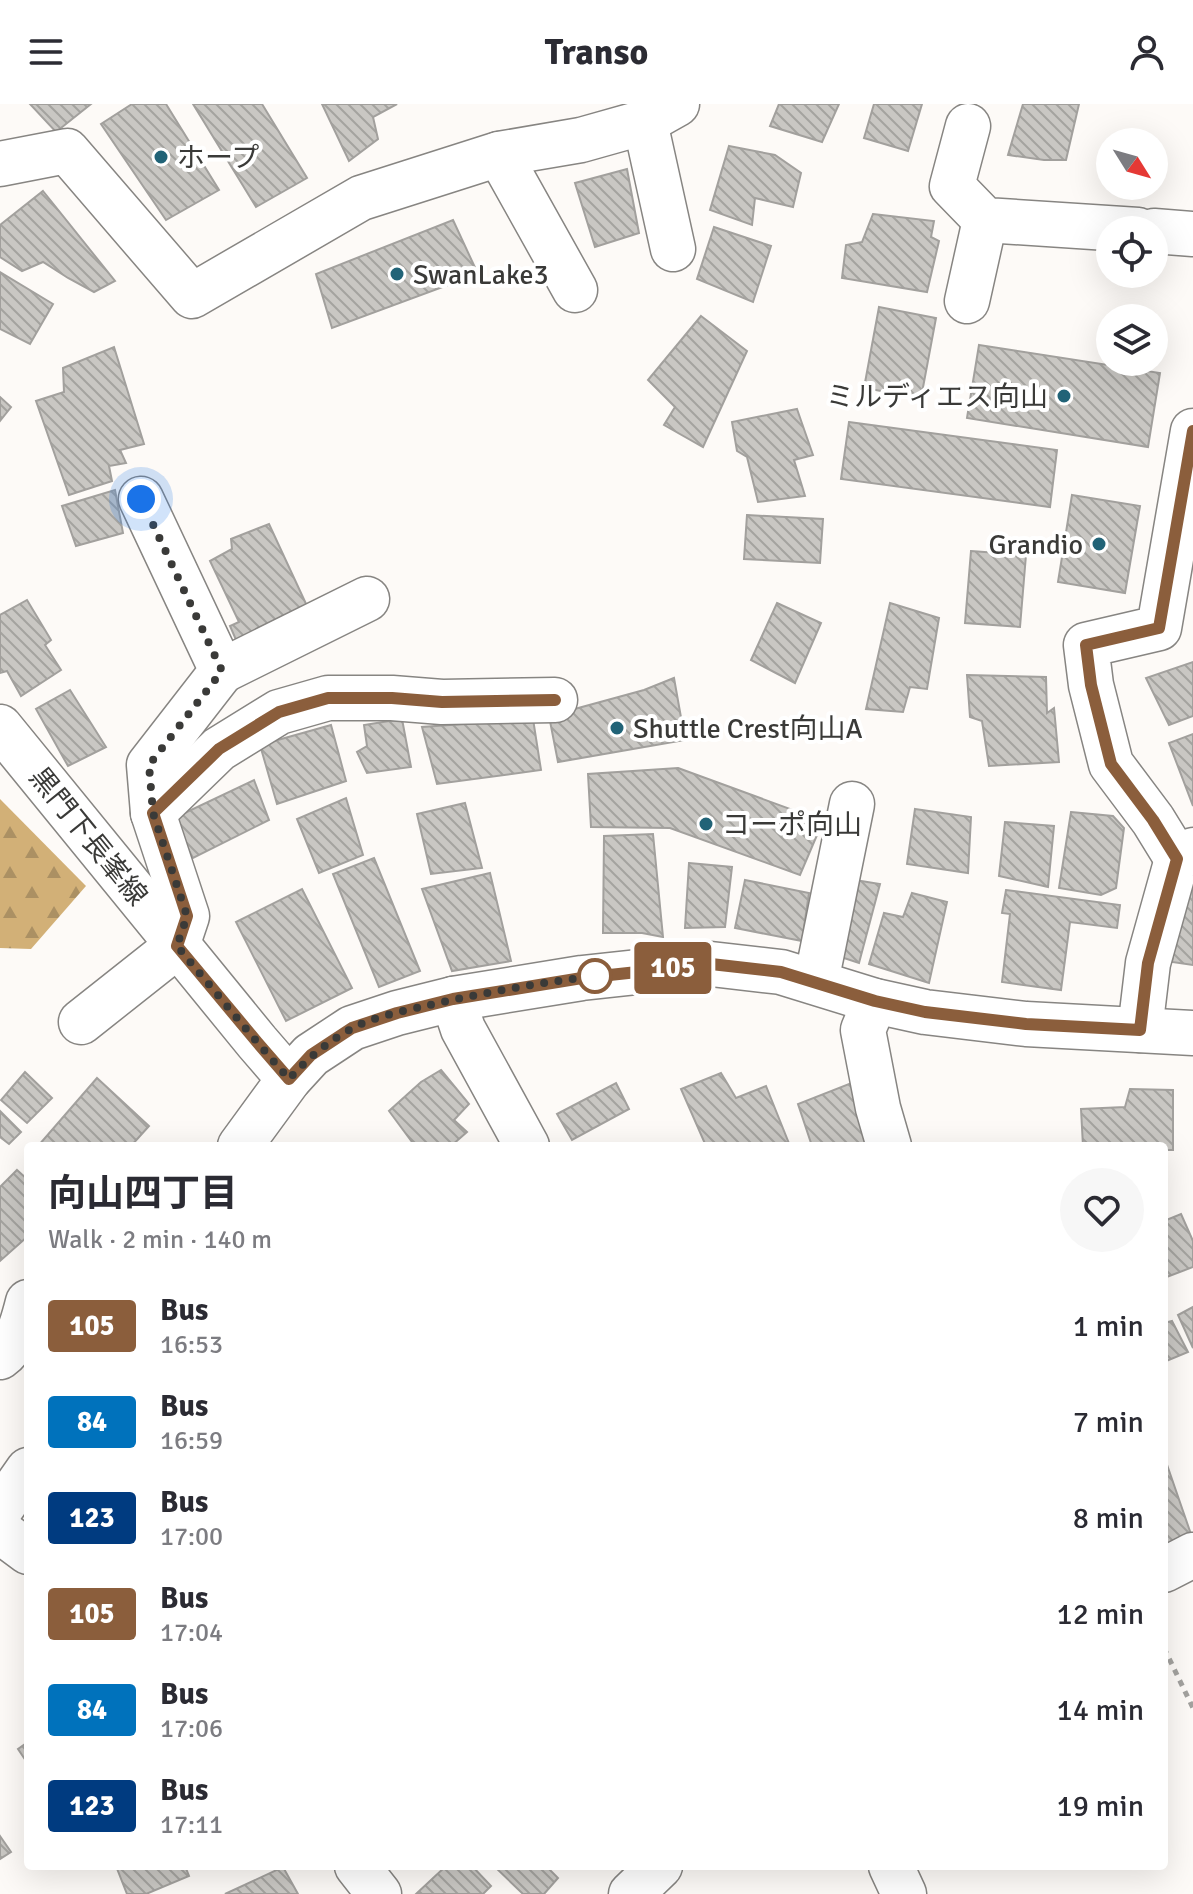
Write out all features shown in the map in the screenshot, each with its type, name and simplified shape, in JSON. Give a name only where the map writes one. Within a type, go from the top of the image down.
[{"type":"street","points":[[0,164],[67,151],[192,296],[361,198],[499,154],[581,140],[661,113],[673,249]]},
{"type":"street","points":[[968,126],[952,186],[985,220],[1096,227]]},
{"type":"street","points":[[499,154],[575,290]]},
{"type":"street","points":[[967,301],[985,220]]},
{"type":"street","points":[[1168,232],[1193,234]]},
{"type":"street","points":[[1140,1030],[1148,963],[1185,854],[1153,820],[1111,764],[1091,685],[1086,645],[1159,628],[1181,570],[1193,431]]},
{"type":"street","points":[[141,499],[222,671]]},
{"type":"street","points":[[81,1022],[177,946],[187,916],[153,813],[149,765],[222,671],[367,599]]},
{"type":"street","points":[[153,813],[219,749],[279,712],[328,698],[442,702],[555,700]]},
{"type":"street","name":"黒門下長峯線","points":[[0,727],[289,1079]]},
{"type":"street","points":[[816,982],[852,804]]},
{"type":"street","points":[[243,1142],[289,1079],[311,1055],[352,1028],[453,999],[582,978],[711,964],[781,972],[875,1001],[925,1012],[1026,1024],[1193,1033]]},
{"type":"street","points":[[453,999],[463,1029],[525,1142]]},
{"type":"street","points":[[875,1001],[863,1030],[888,1142]]},
{"type":"street","points":[[0,1290],[24,1275]]},
{"type":"street","points":[[0,1357],[8,1351],[24,1320]]},
{"type":"street","points":[[0,1510],[24,1476]]},
{"type":"street","points":[[0,1531],[24,1549]]},
{"type":"street","points":[[1168,1568],[1193,1555]]},
{"type":"street","points":[[360,1870],[379,1894]]},
{"type":"street","points":[[631,1894],[656,1870]]},
{"type":"street","points":[[893,1870],[904,1894]]},
{"type":"path","points":[[1168,1656],[1193,1708]]},
{"type":"green space","points":[[0,799],[86,886],[31,949],[0,948]]},
{"type":"building","points":[[30,104],[91,104],[56,132]]},
{"type":"building","name":"ホープ","points":[[132,104],[166,104],[219,190],[166,220],[101,124]]},
{"type":"building","points":[[193,104],[262,104],[307,178],[256,207]]},
{"type":"building","points":[[322,104],[397,104],[373,117],[378,139],[349,161]]},
{"type":"building","points":[[779,104],[839,104],[822,142],[770,126]]},
{"type":"building","points":[[874,104],[922,104],[908,151],[864,138]]},
{"type":"building","points":[[1023,104],[1079,104],[1066,160],[1008,155]]},
{"type":"building","points":[[729,146],[775,155],[801,173],[793,207],[755,198],[752,225],[710,210]]},
{"type":"building","points":[[627,169],[639,233],[595,247],[575,183]]},
{"type":"building","points":[[43,191],[115,281],[94,292],[43,262],[22,271],[0,257],[0,225]]},
{"type":"building","points":[[873,214],[934,221],[931,237],[939,241],[927,292],[842,278],[846,245],[862,242]]},
{"type":"building","name":"SwanLake3","points":[[453,220],[478,274],[332,328],[316,274]]},
{"type":"building","points":[[714,227],[771,246],[753,302],[697,279]]},
{"type":"building","points":[[0,272],[53,304],[30,344],[0,329]]},
{"type":"building","points":[[879,307],[936,318],[921,398],[864,388]]},
{"type":"building","points":[[701,316],[747,351],[703,447],[664,425],[675,407],[648,380]]},
{"type":"building","name":"ミルディエス向山","points":[[979,345],[1096,363],[1096,376],[1160,376],[1148,447],[967,418]]},
{"type":"building","points":[[114,347],[144,444],[120,450],[126,463],[109,466],[112,481],[69,495],[36,401],[64,392],[63,368]]},
{"type":"building","points":[[0,397],[11,407],[0,421]]},
{"type":"building","points":[[797,409],[813,455],[794,460],[805,496],[758,502],[747,457],[737,451],[732,422]]},
{"type":"building","points":[[849,422],[1057,450],[1050,507],[841,479]]},
{"type":"building","points":[[115,490],[123,533],[76,546],[62,506]]},
{"type":"building","name":"Grandio","points":[[1072,495],[1140,506],[1125,593],[1058,582]]},
{"type":"building","points":[[747,515],[823,519],[820,563],[744,559]]},
{"type":"building","points":[[269,524],[307,606],[240,649],[230,626],[239,622],[210,561],[232,549],[231,539]]},
{"type":"building","points":[[971,551],[1026,555],[1020,627],[965,623]]},
{"type":"building","points":[[27,600],[51,640],[45,645],[61,670],[21,696],[7,671],[0,673],[0,615]]},
{"type":"building","points":[[777,603],[821,623],[795,683],[751,660]]},
{"type":"building","points":[[890,603],[939,618],[927,689],[910,687],[903,712],[866,709]]},
{"type":"building","points":[[1193,662],[1193,716],[1169,725],[1146,678]]},
{"type":"building","points":[[967,675],[1046,677],[1047,713],[1054,708],[1059,762],[989,766],[982,721],[970,717]]},
{"type":"building","name":"Shuttle Crest向山A","points":[[674,678],[685,740],[558,762],[549,716],[644,690]]},
{"type":"building","points":[[70,690],[106,747],[68,766],[36,709]]},
{"type":"building","points":[[402,719],[411,767],[367,773],[357,752],[367,746],[364,725]]},
{"type":"building","points":[[533,719],[541,770],[437,784],[422,727]]},
{"type":"building","points":[[331,725],[346,781],[277,804],[260,745]]},
{"type":"building","points":[[1193,734],[1193,806],[1169,743]]},
{"type":"building","name":"コーポ向山","points":[[678,768],[823,821],[800,875],[670,828],[591,827],[588,774]]},
{"type":"building","points":[[254,780],[269,820],[193,858],[172,819]]},
{"type":"building","points":[[346,798],[363,855],[319,873],[297,819]]},
{"type":"building","points":[[465,803],[482,868],[431,874],[417,814]]},
{"type":"building","points":[[915,809],[971,817],[968,873],[907,864]]},
{"type":"building","points":[[1071,812],[1113,816],[1124,828],[1116,888],[1101,895],[1059,888]]},
{"type":"building","points":[[1005,822],[1054,826],[1048,887],[999,876]]},
{"type":"building","points":[[653,834],[663,937],[642,933],[603,933],[604,836]]},
{"type":"building","points":[[374,858],[420,971],[379,987],[333,874]]},
{"type":"building","points":[[689,863],[732,867],[725,927],[685,928]]},
{"type":"building","points":[[490,873],[511,961],[452,971],[422,889]]},
{"type":"building","points":[[745,880],[809,893],[802,941],[735,928]]},
{"type":"building","points":[[855,880],[880,884],[859,963],[835,955]]},
{"type":"building","points":[[1193,884],[1193,965],[1172,962],[1181,901]]},
{"type":"building","points":[[302,889],[352,988],[286,1021],[236,922]]},
{"type":"building","points":[[1006,890],[1120,905],[1117,928],[1070,922],[1061,990],[1002,982],[1010,914],[1002,913]]},
{"type":"building","points":[[912,893],[947,902],[929,983],[869,964],[884,913],[903,917]]},
{"type":"building","points":[[441,1070],[469,1104],[454,1120],[467,1132],[456,1142],[412,1142],[389,1111],[421,1082]]},
{"type":"building","points":[[25,1072],[52,1098],[27,1123],[1,1100]]},
{"type":"building","points":[[721,1073],[736,1098],[766,1086],[788,1142],[704,1142],[681,1089]]},
{"type":"building","points":[[97,1078],[149,1126],[135,1142],[41,1142]]},
{"type":"building","points":[[854,1082],[872,1142],[811,1142],[798,1104]]},
{"type":"building","points":[[616,1083],[629,1109],[572,1140],[557,1114]]},
{"type":"building","points":[[1130,1089],[1173,1090],[1173,1150],[1168,1150],[1168,1142],[1083,1142],[1081,1109],[1125,1107]]},
{"type":"building","points":[[0,1111],[21,1132],[9,1144],[0,1137]]},
{"type":"building","points":[[17,1170],[24,1176],[24,1240],[0,1261],[0,1187]]},
{"type":"building","points":[[1181,1214],[1193,1241],[1193,1267],[1168,1276],[1168,1219]]},
{"type":"building","points":[[1193,1307],[1193,1348],[1178,1315]]},
{"type":"building","points":[[1172,1321],[1188,1352],[1168,1360],[1168,1322]]},
{"type":"building","points":[[1168,1468],[1193,1540],[1168,1548]]},
{"type":"building","points":[[0,1836],[11,1852],[0,1859]]},
{"type":"building","points":[[118,1870],[187,1870],[189,1876],[146,1894],[127,1894]]},
{"type":"building","points":[[277,1870],[285,1870],[298,1894],[225,1894]]},
{"type":"building","points":[[442,1870],[476,1870],[491,1886],[483,1894],[416,1894]]},
{"type":"building","points":[[498,1870],[550,1870],[558,1878],[544,1894],[523,1894]]},
{"type":"bus line","name":"105","points":[[555,700],[442,702],[328,698],[279,712],[219,749],[153,813],[187,916],[177,946],[289,1079],[311,1055],[352,1028],[397,1013],[453,999],[582,978],[711,964],[781,972],[875,1001],[925,1012],[1026,1024],[1140,1030],[1148,963],[1177,859],[1153,820],[1111,764],[1091,685],[1086,645],[1159,628],[1193,431]]},
{"type":"place","name":"ホープ","points":[[161,157]]},
{"type":"place","name":"SwanLake3","points":[[397,274]]},
{"type":"place","name":"ミルディエス向山","points":[[1064,396]]},
{"type":"place","name":"Grandio","points":[[1099,544]]},
{"type":"place","name":"Shuttle Crest向山A","points":[[617,728]]},
{"type":"place","name":"コーポ向山","points":[[706,824]]},
{"type":"route","points":[[141,499],[222,671],[149,765],[153,813],[187,916],[177,946],[289,1079],[311,1055],[352,1028],[453,999],[608,975],[595,976]]}]
